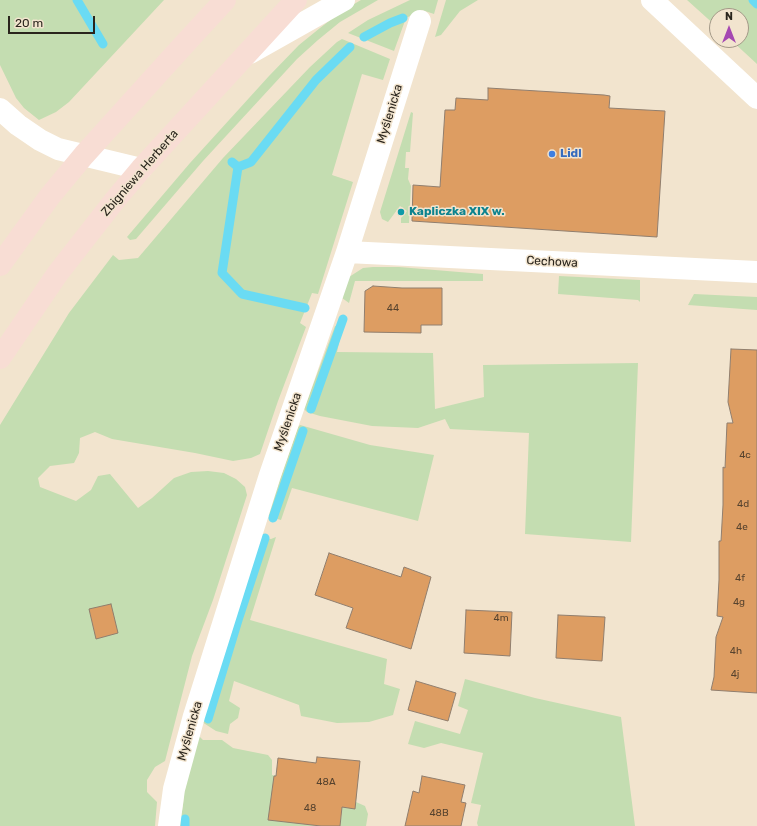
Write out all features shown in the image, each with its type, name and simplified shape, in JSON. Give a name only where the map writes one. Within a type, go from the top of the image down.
[{"type":"main road","points":[[0,265],[50,196],[84,155],[225,0]]},
{"type":"main road","name":"Zbigniewa Herberta","points":[[0,358],[58,273],[141,169],[296,0]]},
{"type":"street","points":[[244,56],[344,0]]},
{"type":"street","points":[[652,0],[757,98]]},
{"type":"street","name":"Myślenicka","points":[[169,826],[174,789],[194,716],[270,474],[347,252],[420,21]]},
{"type":"street","points":[[0,109],[18,125],[58,150],[141,169]]},
{"type":"street","name":"Cechowa","points":[[347,252],[757,272]]},
{"type":"green space","points":[[0,0],[164,0],[69,102],[56,112],[39,120],[24,108],[16,98],[0,65]]},
{"type":"green space","points":[[361,0],[378,0],[340,22],[297,59],[203,161],[136,239],[130,240],[127,237],[190,163],[269,76],[299,45],[342,11]]},
{"type":"green space","points":[[410,0],[438,0],[434,14],[422,10],[406,18],[394,51],[348,33],[368,20]]},
{"type":"green space","points":[[446,0],[478,0],[460,11],[441,35],[435,37]]},
{"type":"green space","points":[[687,0],[757,0],[757,64],[740,48],[749,48],[749,8],[709,8],[709,20]]},
{"type":"green space","points":[[342,39],[390,59],[383,80],[362,74],[332,175],[353,182],[318,294],[312,293],[300,323],[306,327],[260,454],[251,458],[233,461],[112,439],[95,432],[80,438],[79,453],[74,463],[50,466],[38,478],[40,487],[76,501],[91,490],[98,476],[110,474],[138,508],[152,498],[174,478],[191,472],[208,471],[224,473],[236,479],[245,487],[247,495],[213,600],[192,656],[165,761],[155,767],[147,780],[147,792],[157,802],[155,826],[0,826],[0,425],[69,313],[113,255],[119,260],[138,258],[223,158],[310,67]]},
{"type":"green space","points":[[411,112],[413,113],[410,152],[406,152],[405,168],[409,168],[408,179],[411,186],[409,223],[401,223],[401,218],[407,211],[400,206],[388,222],[382,219],[380,212]]},
{"type":"green space","points":[[399,267],[483,274],[483,281],[355,281],[349,303],[342,298],[349,277],[363,268]]},
{"type":"green space","points":[[559,276],[640,280],[640,302],[638,300],[558,294]]},
{"type":"green space","points":[[694,294],[757,297],[757,310],[688,305]]},
{"type":"green space","points":[[343,325],[337,352],[433,353],[435,409],[484,397],[483,365],[638,363],[631,542],[525,534],[529,433],[450,429],[445,419],[418,428],[372,426],[307,412],[304,409],[335,326]]},
{"type":"green space","points":[[300,425],[370,445],[434,455],[418,521],[292,488],[281,520],[267,516]]},
{"type":"green space","points":[[261,537],[271,539],[276,537],[250,620],[387,659],[384,684],[400,689],[393,715],[369,722],[337,723],[301,716],[299,705],[234,681],[229,701],[240,708],[238,718],[230,724],[228,734],[216,731],[202,722]]},
{"type":"green space","points":[[465,679],[535,698],[621,717],[635,826],[478,826],[477,823],[481,805],[471,803],[483,753],[441,743],[424,748],[408,744],[415,721],[460,734],[468,710],[458,706]]},
{"type":"green space","points":[[198,735],[203,740],[222,740],[233,748],[268,755],[272,760],[272,775],[357,791],[356,802],[365,806],[368,814],[366,826],[340,826],[342,811],[330,809],[328,826],[179,826],[184,793]]},
{"type":"building","name":"Lidl","points":[[488,88],[604,95],[610,96],[609,108],[665,111],[657,237],[412,221],[413,185],[440,187],[445,110],[455,110],[456,98],[488,100]]},
{"type":"building","points":[[373,286],[442,288],[442,325],[421,325],[421,333],[364,332],[365,291]]},
{"type":"building","points":[[731,349],[757,350],[757,693],[711,690],[714,677],[716,637],[723,617],[717,616],[719,541],[721,541],[723,467],[725,468],[727,423],[733,423],[728,402]]},
{"type":"building","points":[[329,553],[401,577],[404,567],[431,577],[411,649],[346,628],[353,608],[315,595]]},
{"type":"building","points":[[111,604],[118,633],[96,639],[89,609]]},
{"type":"building","points":[[466,610],[512,612],[510,656],[464,653]]},
{"type":"building","points":[[558,615],[605,617],[602,661],[556,658]]},
{"type":"building","points":[[416,681],[456,693],[448,721],[408,710]]},
{"type":"building","points":[[317,757],[360,761],[355,809],[342,807],[340,826],[321,826],[268,820],[278,758],[316,763]]},
{"type":"building","points":[[422,776],[465,785],[461,802],[466,803],[461,826],[405,826],[413,791],[419,793]]},
{"type":"waterway","points":[[77,0],[103,44]]},
{"type":"waterway","points":[[753,0],[757,4]]},
{"type":"waterway","points":[[364,37],[403,18]]},
{"type":"waterway","points":[[238,167],[251,162],[316,80],[350,47]]},
{"type":"waterway","points":[[232,162],[238,167],[222,273],[242,294],[305,308]]},
{"type":"waterway","points":[[311,409],[343,319]]},
{"type":"waterway","points":[[273,518],[303,431]]},
{"type":"waterway","points":[[208,719],[265,538]]},
{"type":"waterway","points":[[185,819],[185,826]]},
{"type":"place","name":"Lidl","points":[[552,154]]},
{"type":"place","name":"Kapliczka XIX w.","points":[[401,212]]}]
